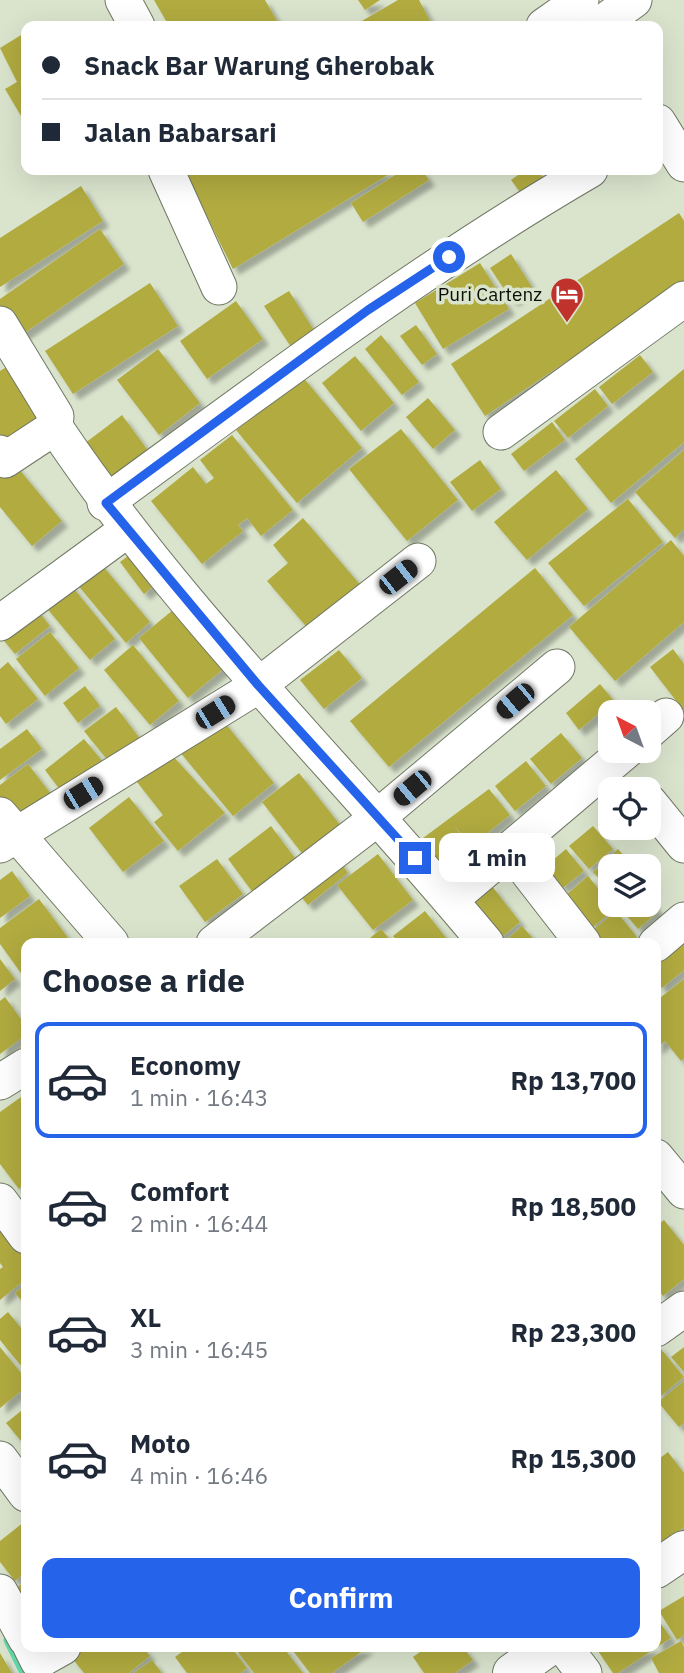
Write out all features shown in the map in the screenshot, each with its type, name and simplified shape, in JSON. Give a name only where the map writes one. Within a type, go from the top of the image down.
[{"type":"street","points":[[123,0],[134,21]]},
{"type":"street","points":[[551,21],[582,0],[595,21]]},
{"type":"street","points":[[605,21],[634,0]]},
{"type":"street","points":[[663,132],[684,164]]},
{"type":"street","points":[[168,175],[219,288]]},
{"type":"street","points":[[106,503],[368,310],[510,217],[581,175]]},
{"type":"street","points":[[501,432],[684,299]]},
{"type":"street","points":[[0,324],[55,422],[106,503],[127,530],[258,685],[379,816],[482,938]]},
{"type":"street","points":[[2,458],[55,422]]},
{"type":"street","points":[[0,623],[127,530]]},
{"type":"street","points":[[106,938],[6,831],[258,685],[418,561]]},
{"type":"street","points":[[220,938],[379,816],[556,667]]},
{"type":"street","points":[[450,900],[612,763]]},
{"type":"street","points":[[661,817],[684,845]]},
{"type":"street","points":[[510,849],[579,938]]},
{"type":"street","points":[[661,940],[684,920]]},
{"type":"street","points":[[0,1082],[21,1069]]},
{"type":"street","points":[[661,1163],[684,1191]]},
{"type":"street","points":[[0,1201],[21,1229]]},
{"type":"street","points":[[661,1325],[684,1309]]},
{"type":"street","points":[[0,1458],[21,1487]]},
{"type":"street","points":[[661,1566],[684,1550]]},
{"type":"street","points":[[0,1592],[21,1630]]},
{"type":"street","points":[[33,1652],[38,1661],[54,1652]]},
{"type":"street","points":[[512,1673],[541,1652]]},
{"type":"street","points":[[568,1652],[584,1673]]},
{"type":"building","points":[[154,0],[265,0],[277,21],[166,21]]},
{"type":"building","points":[[358,0],[380,0],[365,10]]},
{"type":"building","points":[[398,0],[419,0],[430,21],[362,21]]},
{"type":"building","points":[[21,35],[21,116],[5,89],[17,82],[0,48]]},
{"type":"building","points":[[186,175],[388,175],[233,269]]},
{"type":"building","points":[[395,175],[426,175],[429,180],[363,222],[351,203]]},
{"type":"building","points":[[518,175],[541,175],[547,182],[525,199],[511,180]]},
{"type":"building","points":[[81,186],[103,221],[0,287],[0,238]]},
{"type":"building","name":"Puri Cartenz","points":[[679,213],[684,221],[684,283],[485,416],[451,364]]},
{"type":"building","points":[[100,229],[124,264],[16,339],[0,315],[0,299]]},
{"type":"building","points":[[511,254],[532,287],[512,301],[490,268]]},
{"type":"building","points":[[480,263],[509,309],[443,349],[415,303]]},
{"type":"building","points":[[150,283],[178,326],[73,394],[45,351]]},
{"type":"building","points":[[289,291],[317,335],[293,350],[264,306]]},
{"type":"building","points":[[236,301],[263,339],[207,379],[180,341]]},
{"type":"building","points":[[416,325],[437,354],[422,365],[400,336]]},
{"type":"building","points":[[381,335],[419,382],[402,395],[365,349]]},
{"type":"building","points":[[158,349],[200,403],[159,435],[117,380]]},
{"type":"building","points":[[640,355],[653,372],[612,404],[599,387]]},
{"type":"building","points":[[355,356],[394,403],[361,431],[322,383]]},
{"type":"building","points":[[16,361],[47,412],[5,443],[0,435],[0,371]]},
{"type":"building","points":[[684,369],[684,442],[611,503],[575,459]]},
{"type":"building","points":[[302,376],[362,448],[297,503],[236,430]]},
{"type":"building","points":[[595,389],[608,406],[568,438],[554,421]]},
{"type":"building","points":[[428,398],[455,430],[433,449],[406,417]]},
{"type":"building","points":[[122,415],[149,452],[103,486],[76,450]]},
{"type":"building","points":[[552,422],[565,440],[524,471],[511,454]]},
{"type":"building","points":[[401,429],[458,500],[407,541],[349,469]]},
{"type":"building","points":[[232,435],[293,510],[261,536],[247,518],[238,525],[243,531],[202,564],[151,501],[193,467],[206,484],[214,478],[200,460]]},
{"type":"building","points":[[684,450],[684,529],[675,538],[635,492]]},
{"type":"building","points":[[480,460],[501,489],[472,511],[450,482]]},
{"type":"building","points":[[13,462],[62,521],[32,546],[0,507],[0,472]]},
{"type":"building","points":[[556,470],[588,509],[527,560],[494,522]]},
{"type":"building","points":[[628,499],[663,542],[584,606],[548,563]]},
{"type":"building","points":[[303,518],[363,588],[311,632],[267,581],[288,563],[273,545]]},
{"type":"building","points":[[671,540],[684,556],[684,622],[615,681],[569,627]]},
{"type":"building","points":[[137,549],[161,580],[144,594],[120,562]]},
{"type":"building","points":[[96,558],[150,622],[126,643],[72,578]]},
{"type":"building","points":[[535,568],[573,615],[389,767],[350,721]]},
{"type":"building","points":[[66,579],[115,639],[90,660],[40,600]]},
{"type":"building","points":[[179,605],[228,665],[188,698],[139,638]]},
{"type":"building","points":[[35,607],[50,626],[15,654],[0,636]]},
{"type":"building","points":[[50,632],[79,668],[45,696],[16,659]]},
{"type":"building","points":[[133,645],[179,701],[150,725],[104,670]]},
{"type":"building","points":[[673,649],[684,664],[684,711],[650,667]]},
{"type":"building","points":[[339,650],[362,678],[324,709],[300,680]]},
{"type":"building","points":[[8,662],[38,699],[6,724],[0,716],[0,669]]},
{"type":"building","points":[[600,684],[613,700],[598,700],[598,714],[579,730],[566,713]]},
{"type":"building","points":[[85,686],[100,706],[78,723],[63,703]]},
{"type":"building","points":[[116,707],[144,744],[113,767],[84,731]]},
{"type":"building","points":[[220,717],[274,783],[233,816],[179,751]]},
{"type":"building","points":[[27,729],[42,749],[0,780],[0,749]]},
{"type":"building","points":[[561,733],[582,758],[551,784],[530,759]]},
{"type":"building","points":[[84,739],[104,763],[64,795],[45,770]]},
{"type":"building","points":[[171,754],[225,813],[178,851],[154,822],[163,815],[137,782]]},
{"type":"building","points":[[526,761],[546,786],[515,811],[495,786]]},
{"type":"building","points":[[28,764],[51,794],[17,821],[0,799],[0,785]]},
{"type":"building","points":[[299,773],[345,831],[308,861],[262,802]]},
{"type":"building","points":[[489,789],[510,815],[471,846],[454,825],[469,848],[440,869],[419,841]]},
{"type":"building","points":[[129,797],[164,841],[123,872],[89,828]]},
{"type":"building","points":[[271,826],[297,861],[254,894],[228,859]]},
{"type":"building","points":[[593,826],[598,832],[598,840],[605,840],[613,849],[607,854],[598,854],[598,862],[589,869],[569,846]]},
{"type":"building","points":[[566,849],[584,871],[563,888],[545,867]]},
{"type":"building","points":[[378,854],[413,900],[373,930],[337,885]]},
{"type":"building","points":[[335,855],[348,873],[308,905],[294,888]]},
{"type":"building","points":[[217,859],[243,894],[205,922],[179,886]]},
{"type":"building","points":[[12,871],[30,896],[0,918],[0,880]]},
{"type":"building","points":[[588,876],[598,888],[598,917],[605,917],[593,927],[566,895]]},
{"type":"building","points":[[491,885],[520,922],[501,938],[495,938],[468,904]]},
{"type":"building","points":[[39,899],[68,938],[21,938],[21,973],[0,944],[0,928]]},
{"type":"building","points":[[425,911],[446,938],[394,938],[393,936]]},
{"type":"building","points":[[609,917],[621,917],[637,937],[636,938],[600,938],[593,930]]},
{"type":"building","points":[[628,917],[652,917],[638,929]]},
{"type":"building","points":[[522,926],[533,938],[509,938]]},
{"type":"building","points":[[381,929],[389,938],[370,938]]},
{"type":"building","points":[[684,933],[684,970],[662,988],[661,987],[661,952]]},
{"type":"building","points":[[0,959],[15,979],[0,991]]},
{"type":"building","points":[[684,979],[684,1058],[681,1061],[665,1041],[661,1045],[661,997]]},
{"type":"building","points":[[5,997],[21,1019],[21,1039],[0,1054],[0,1001]]},
{"type":"building","points":[[21,1097],[19,1189],[0,1164],[0,1112]]},
{"type":"building","points":[[0,1207],[21,1234],[21,1283],[0,1300],[0,1269],[3,1267],[0,1263]]},
{"type":"building","points":[[664,1220],[684,1245],[684,1279],[663,1296],[661,1293],[661,1222]]},
{"type":"building","points":[[21,1288],[21,1300],[15,1293]]},
{"type":"building","points":[[8,1312],[21,1328],[21,1366],[0,1340],[0,1319]]},
{"type":"building","points":[[0,1347],[21,1373],[21,1391],[0,1408]]},
{"type":"building","points":[[684,1347],[684,1372],[671,1357]]},
{"type":"building","points":[[661,1349],[684,1377],[661,1396]]},
{"type":"building","points":[[684,1381],[684,1423],[679,1427],[661,1406],[661,1400]]},
{"type":"building","points":[[21,1411],[21,1441],[6,1423]]},
{"type":"building","points":[[668,1452],[684,1473],[684,1527],[661,1545],[661,1457]]},
{"type":"building","points":[[21,1524],[21,1576],[15,1581],[0,1562],[0,1541]]},
{"type":"building","points":[[21,1585],[21,1603],[12,1591]]},
{"type":"building","points":[[684,1596],[684,1635],[677,1640],[661,1614],[661,1610]]},
{"type":"building","points":[[661,1624],[671,1638],[661,1645]]},
{"type":"building","points":[[681,1641],[684,1647],[684,1673],[659,1673],[651,1658]]},
{"type":"building","points":[[80,1652],[147,1652],[150,1656],[129,1673],[84,1673],[72,1658]]},
{"type":"building","points":[[182,1652],[235,1652],[247,1668],[241,1673],[187,1673],[175,1657]]},
{"type":"building","points":[[238,1652],[287,1652],[303,1673],[254,1673]]},
{"type":"building","points":[[294,1652],[361,1652],[332,1673],[310,1673]]},
{"type":"building","points":[[420,1652],[467,1652],[473,1660],[455,1673],[424,1673],[413,1657]]},
{"type":"building","points":[[599,1652],[650,1652],[618,1673],[613,1673]]},
{"type":"building","points":[[0,1653],[12,1673],[0,1673]]},
{"type":"building","points":[[152,1660],[162,1673],[134,1673]]},
{"type":"waterway","points":[[8,1640],[24,1673]]},
{"type":"place","name":"Puri Cartenz","points":[[567,324]]},
{"type":"route","points":[[415,858],[258,685],[106,503],[368,310],[449,257]]}]
